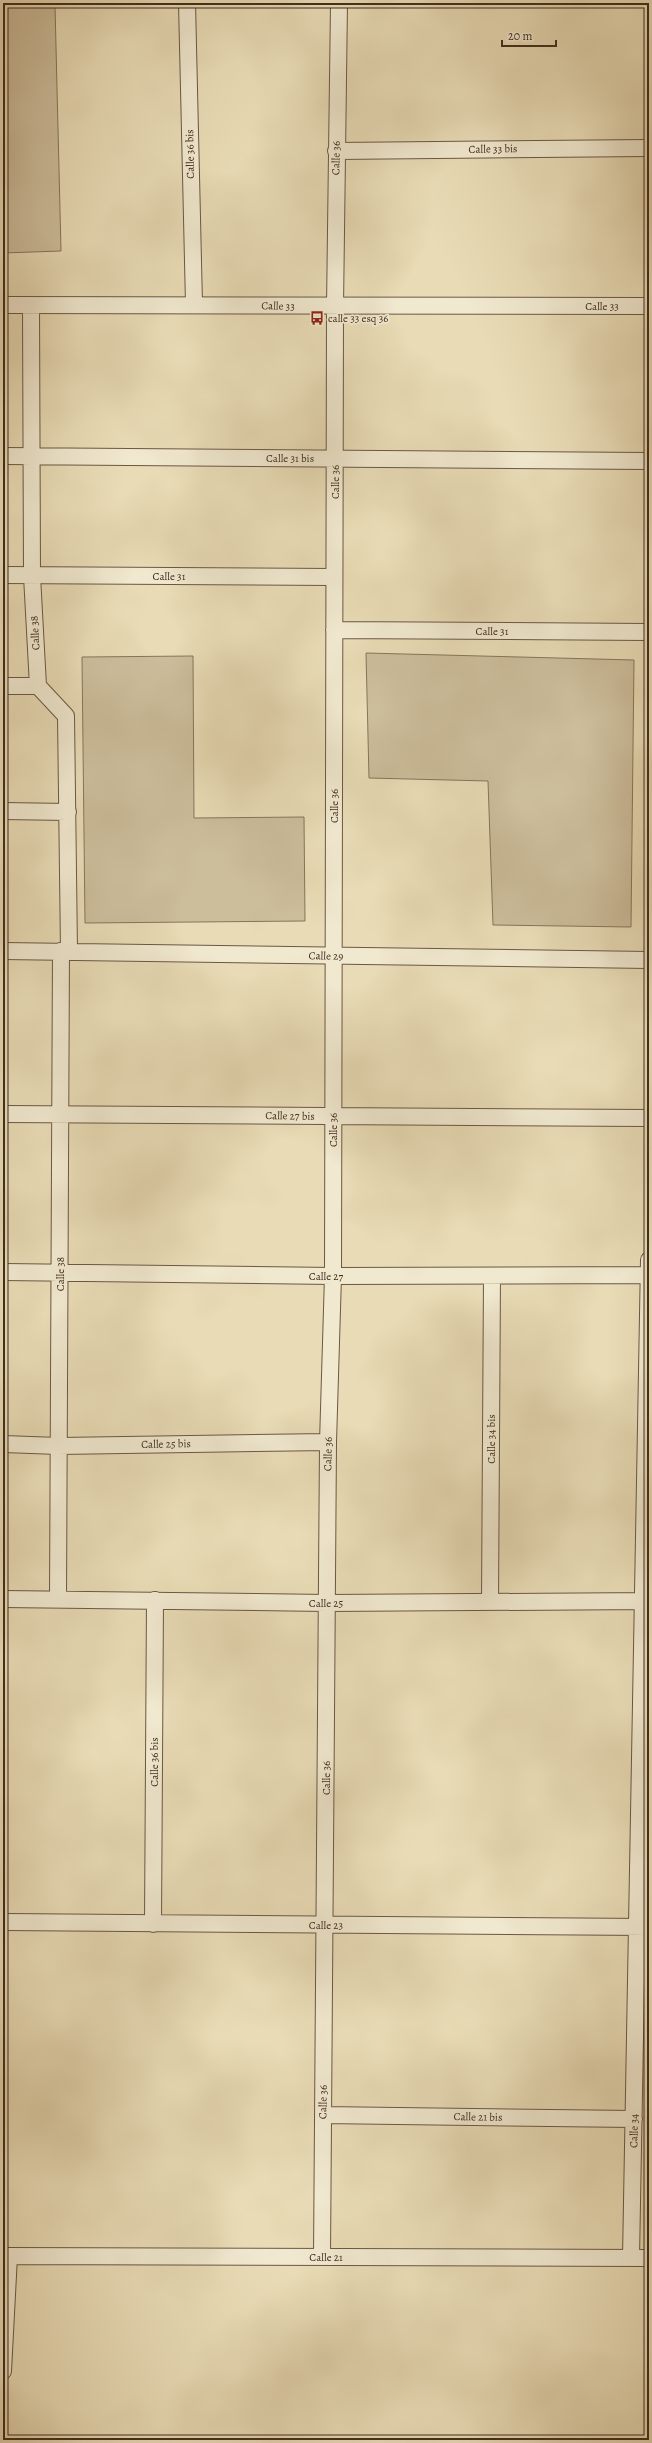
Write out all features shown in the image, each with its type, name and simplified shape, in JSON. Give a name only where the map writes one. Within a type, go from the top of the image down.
[{"type":"street","name":"Calle 36 bis","points":[[186,3],[194,304]]},
{"type":"street","name":"Calle 36","points":[[322,2257],[328,1442],[333,1276],[335,307],[339,3]]},
{"type":"street","name":"Calle 33 bis","points":[[336,151],[649,148]]},
{"type":"street","name":"Calle 33","points":[[3,305],[194,304],[335,307],[649,306]]},
{"type":"street","name":"Calle 38","points":[[31,305],[32,576],[38,686],[66,716],[68,812],[60,1113],[58,1598]]},
{"type":"street","name":"Calle 31 bis","points":[[3,456],[649,460]]},
{"type":"street","name":"Calle 31","points":[[3,575],[334,577]]},
{"type":"street","name":"Calle 31","points":[[334,630],[649,632]]},
{"type":"street","points":[[3,686],[38,686]]},
{"type":"street","points":[[3,811],[68,812]]},
{"type":"street","name":"Calle 29","points":[[3,951],[649,960]]},
{"type":"street","name":"Calle 27 bis","points":[[3,1114],[60,1113],[649,1118]]},
{"type":"street","name":"Calle 34","points":[[631,2258],[634,2119],[643,1927],[649,1260]]},
{"type":"street","name":"Calle 27","points":[[3,1272],[333,1276],[649,1275]]},
{"type":"street","name":"Calle 34 bis","points":[[490,1602],[492,1276]]},
{"type":"street","name":"Calle 25 bis","points":[[3,1444],[59,1446],[328,1442]]},
{"type":"street","name":"Calle 25","points":[[3,1599],[58,1598],[327,1603],[646,1601]]},
{"type":"street","name":"Calle 36 bis","points":[[153,1924],[155,1600]]},
{"type":"street","name":"Calle 23","points":[[3,1922],[643,1927]]},
{"type":"street","name":"Calle 21 bis","points":[[323,2115],[634,2119]]},
{"type":"street","points":[[3,2371],[6,2256]]},
{"type":"street","name":"Calle 21","points":[[6,2256],[649,2258]]},
{"type":"shaded area","points":[[55,6],[61,251],[3,253],[3,7]]},
{"type":"shaded area","points":[[366,653],[634,660],[631,927],[493,925],[488,781],[369,778]]},
{"type":"shaded area","points":[[193,656],[194,818],[304,817],[305,921],[85,923],[82,657]]},
{"type":"place","name":"calle 33 esq 36","points":[[317,318]]}]
